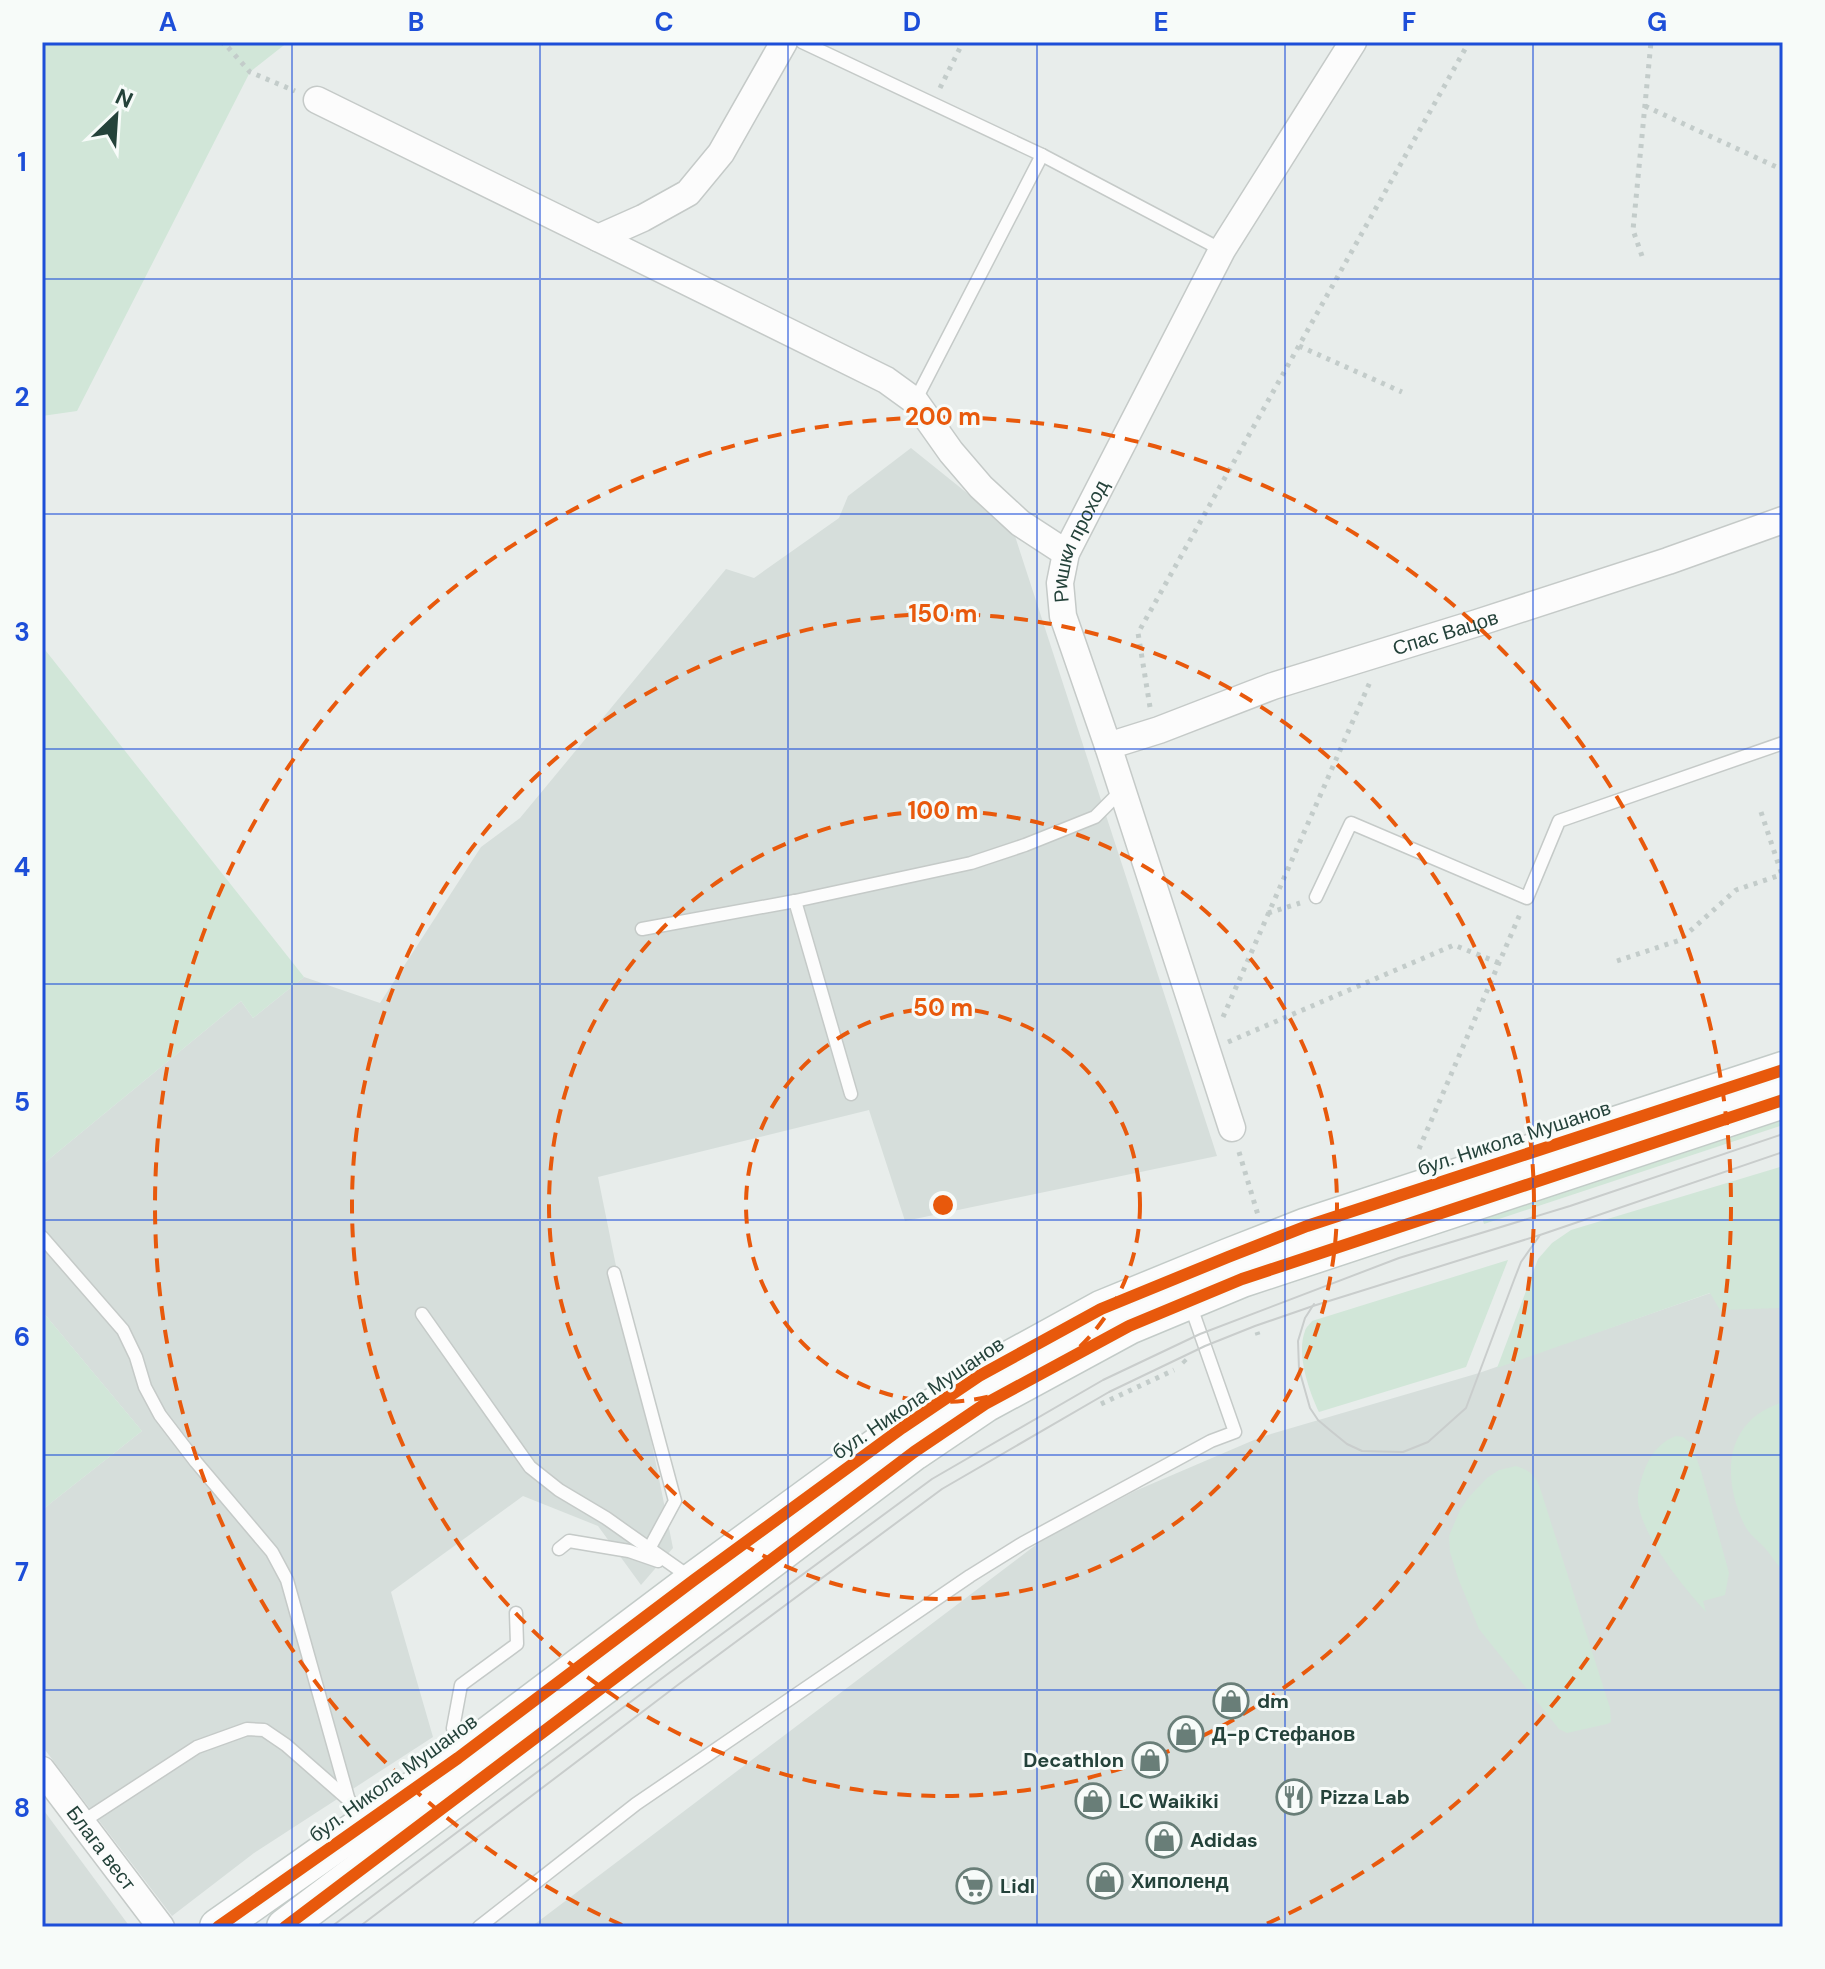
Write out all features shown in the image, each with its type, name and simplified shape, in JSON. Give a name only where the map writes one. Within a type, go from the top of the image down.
[{"type":"main road","name":"бул. Никола Мушанов","points":[[285,1927],[914,1452],[985,1404],[1129,1326],[1184,1289],[1307,1226],[1783,1070]]},
{"type":"main road","name":"бул. Никола Мушанов","points":[[218,1927],[353,1814],[458,1758],[683,1573],[979,1376],[1101,1309],[1256,1274],[1783,1100]]},
{"type":"street","points":[[598,238],[688,193],[721,153],[784,42]]},
{"type":"street","name":"Ришки проход","points":[[1232,1128],[1063,616],[1060,583],[1066,553],[1222,250],[1353,42]]},
{"type":"street","points":[[317,100],[886,380],[915,401],[951,452],[981,487],[1020,523],[1066,553]]},
{"type":"street","name":"Спас Вацов","points":[[1108,746],[1273,686],[1668,561],[1783,520]]},
{"type":"street","name":"Блага вест","points":[[42,1770],[161,1927]]},
{"type":"lane","points":[[802,42],[1042,155],[1222,250]]},
{"type":"lane","points":[[915,401],[1042,155]]},
{"type":"lane","points":[[1316,897],[1351,823],[1527,898],[1559,821],[1783,743]]},
{"type":"lane","points":[[642,929],[795,901],[971,863],[1095,817],[1122,790]]},
{"type":"lane","points":[[795,901],[851,1094]]},
{"type":"lane","points":[[42,1237],[123,1330],[136,1357],[145,1387],[160,1415],[272,1552],[287,1580],[353,1814]]},
{"type":"lane","points":[[614,1273],[675,1501],[649,1549]]},
{"type":"lane","points":[[479,1927],[636,1804],[970,1576],[1037,1535],[1211,1441],[1235,1432],[1184,1289]]},
{"type":"lane","points":[[422,1314],[530,1467],[683,1573]]},
{"type":"lane","points":[[559,1549],[569,1541],[629,1551],[683,1573]]},
{"type":"lane","points":[[458,1758],[453,1728],[461,1685],[517,1644],[516,1613]]},
{"type":"lane","points":[[82,1822],[197,1747],[247,1729],[264,1730],[286,1745],[353,1814]]},
{"type":"path","points":[[220,42],[250,72],[317,100]]},
{"type":"path","points":[[933,103],[963,42]]},
{"type":"path","points":[[1159,730],[1150,707],[1138,633],[1469,42]]},
{"type":"path","points":[[1642,256],[1633,230],[1651,42]]},
{"type":"path","points":[[1645,106],[1783,170]]},
{"type":"path","points":[[1299,346],[1402,392]]},
{"type":"path","points":[[1208,1051],[1383,652]]},
{"type":"path","points":[[1617,961],[1680,940],[1736,890],[1783,876],[1761,812]]},
{"type":"path","points":[[1268,913],[1316,897]]},
{"type":"path","points":[[1419,1149],[1527,898]]},
{"type":"path","points":[[1208,1051],[1454,945],[1499,963]]},
{"type":"path","points":[[1232,1128],[1256,1206]]},
{"type":"path","points":[[1101,1404],[1174,1370]]},
{"type":"shaded area","points":[[911,448],[1013,530],[1217,1156],[905,1221],[869,1110],[598,1177],[673,1548],[641,1585],[598,1526],[523,1496],[391,1592],[433,1737],[254,1853],[172,1916],[42,1746],[42,1510],[142,1431],[42,1311],[42,1165],[241,1001],[253,1018],[304,977],[380,1003],[481,847],[520,818],[726,569],[754,578],[839,518],[848,496]]},
{"type":"shaded area","points":[[1783,1268],[1783,1927],[531,1927],[1041,1541],[1135,1491],[1261,1437],[1479,1373]]},
{"type":"shaded area","points":[[42,1808],[130,1927],[42,1927]]},
{"type":"green space","points":[[42,42],[288,42],[250,72],[77,411],[42,416]]},
{"type":"green space","points":[[42,646],[304,977],[253,1018],[241,1001],[42,1165]]},
{"type":"green space","points":[[1783,1110],[1783,1125],[1484,1224],[1480,1211]]},
{"type":"green space","points":[[1783,1166],[1783,1308],[1720,1310],[1710,1293],[1497,1368],[1538,1259],[1552,1243],[1571,1230]]},
{"type":"green space","points":[[1508,1260],[1466,1367],[1319,1412],[1308,1383],[1302,1350],[1305,1331],[1312,1321]]},
{"type":"green space","points":[[42,1311],[142,1431],[42,1510]]},
{"type":"green space","points":[[1783,1402],[1783,1572],[1744,1524],[1732,1487],[1731,1469],[1733,1451],[1749,1422],[1764,1410]]},
{"type":"green space","points":[[1676,1436],[1691,1443],[1729,1573],[1725,1595],[1703,1601],[1706,1612],[1655,1545],[1638,1502],[1648,1461],[1662,1444]]},
{"type":"green space","points":[[1516,1466],[1531,1474],[1540,1488],[1610,1708],[1611,1722],[1607,1724],[1567,1733],[1559,1729],[1479,1629],[1458,1578],[1449,1536],[1460,1510],[1487,1478],[1499,1470]]},
{"type":"tram line","points":[[331,1927],[932,1479],[1103,1380],[1200,1334],[1399,1258],[1570,1206],[1783,1134]]},
{"type":"tram line","points":[[359,1927],[942,1489],[1109,1392],[1255,1326],[1540,1235],[1783,1152]]},
{"type":"tram line","points":[[1314,1304],[1305,1318],[1298,1341],[1299,1369],[1310,1408],[1318,1420],[1347,1444],[1362,1451],[1403,1452],[1428,1442],[1466,1408],[1521,1262],[1540,1235]]},
{"type":"cycle path","points":[[218,1927],[458,1758],[902,1428],[979,1376],[1101,1309],[1307,1226],[1783,1070]]},
{"type":"cycle path","points":[[285,1927],[914,1452],[985,1404],[1129,1326],[1242,1279],[1783,1100]]},
{"type":"place","name":"dm","points":[[1231,1701]]},
{"type":"place","name":"Д-р Стефанов","points":[[1186,1734]]},
{"type":"place","name":"Decathlon","points":[[1150,1760]]},
{"type":"place","name":"Pizza Lab","points":[[1294,1797]]},
{"type":"place","name":"LC Waikiki","points":[[1093,1801]]},
{"type":"place","name":"Adidas","points":[[1164,1840]]},
{"type":"place","name":"Хиполенд","points":[[1105,1881]]},
{"type":"place","name":"Lidl","points":[[974,1886]]}]
